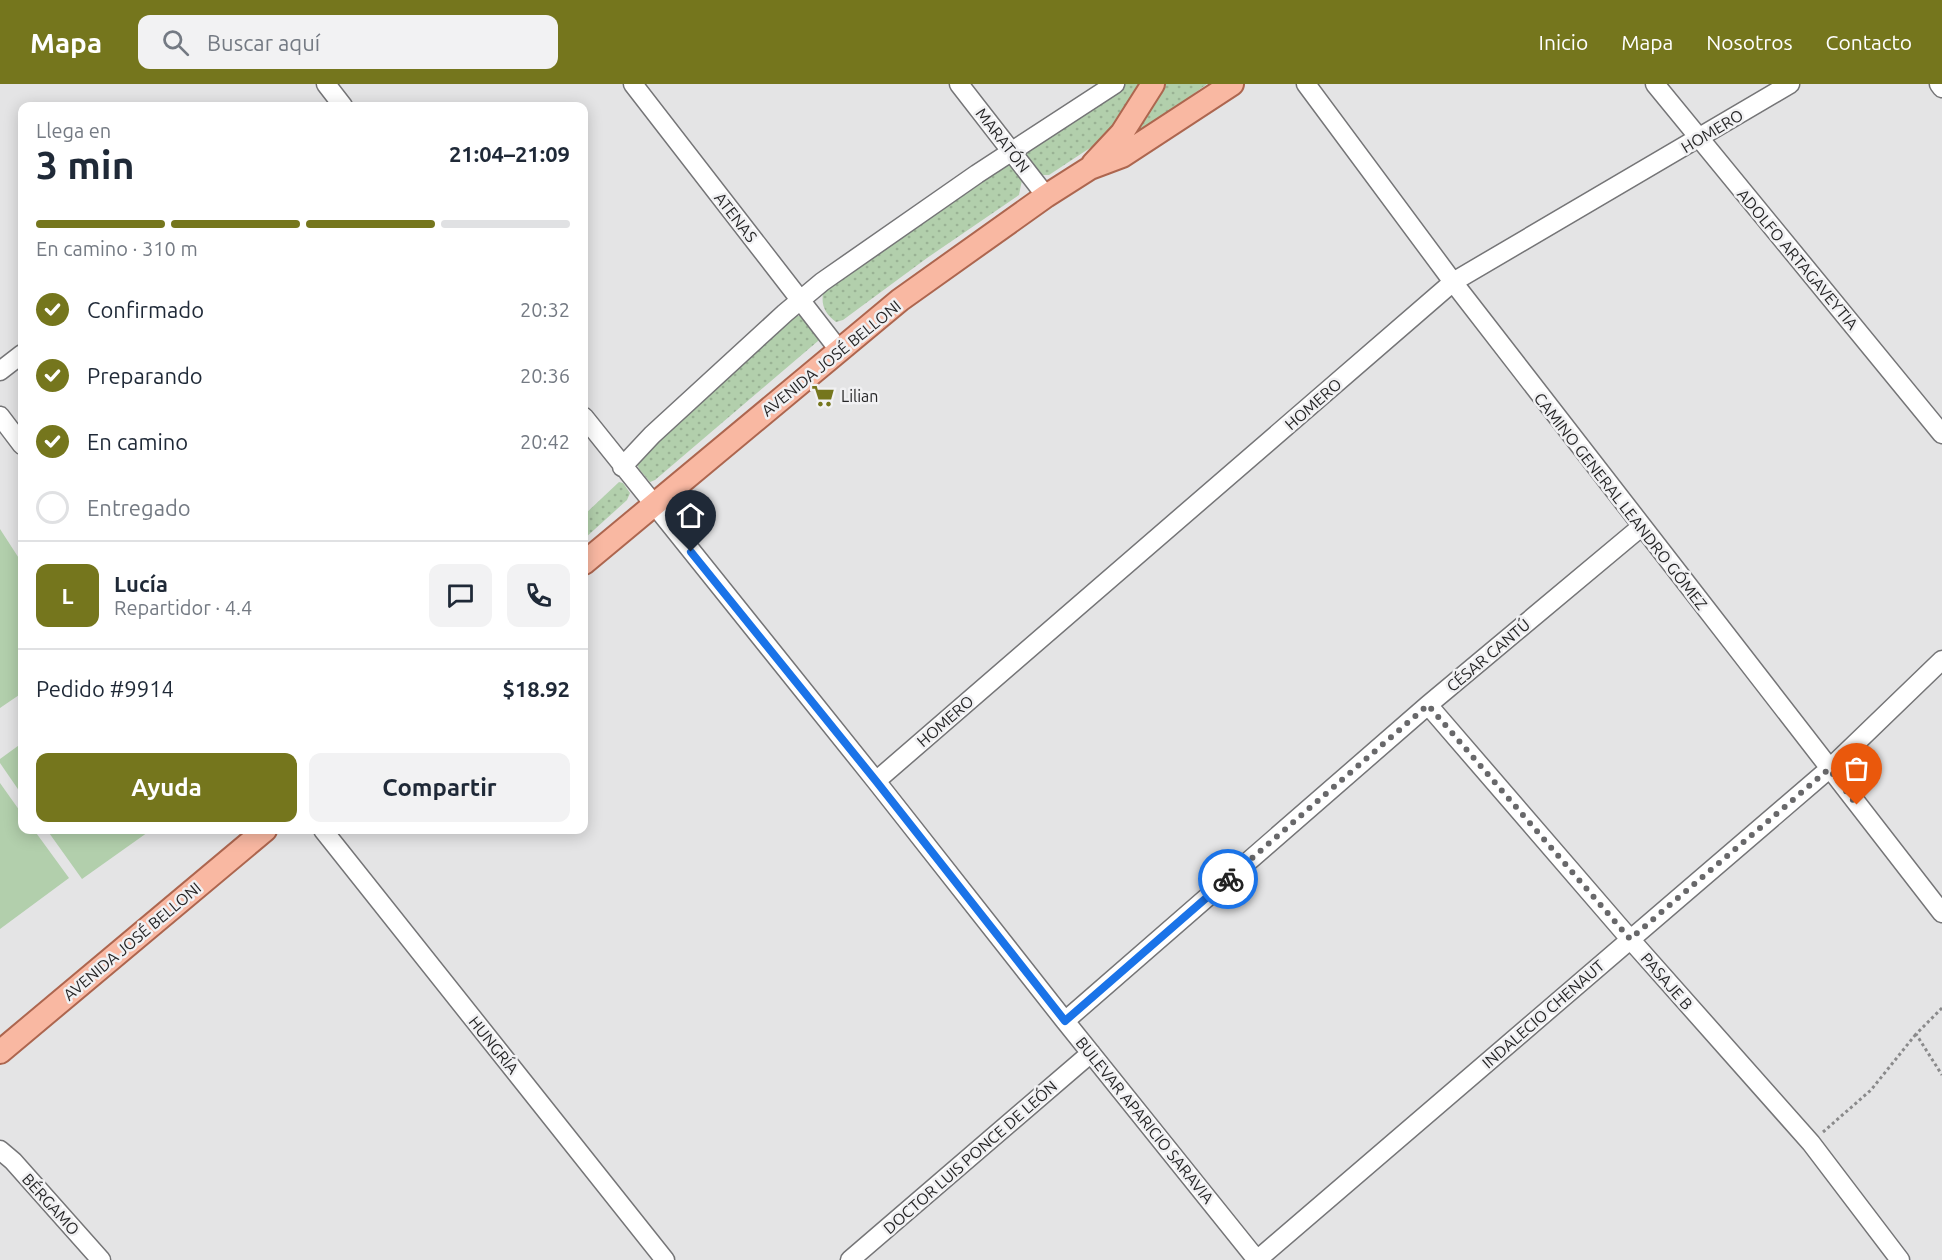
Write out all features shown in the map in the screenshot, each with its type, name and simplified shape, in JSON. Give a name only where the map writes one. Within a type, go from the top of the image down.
[{"type":"main road","name":"AVENIDA JOSÉ BELLONI","points":[[1090,168],[1122,133],[1153,84]]},
{"type":"main road","name":"AVENIDA JOSÉ BELLONI","points":[[588,560],[900,300],[1046,196],[1090,168],[1122,156],[1232,84]]},
{"type":"main road","name":"AVENIDA JOSÉ BELLONI","points":[[0,1052],[260,834]]},
{"type":"street","points":[[326,84],[340,102]]},
{"type":"street","name":"ATENAS","points":[[633,84],[839,350]]},
{"type":"street","name":"MARATÓN","points":[[959,84],[1046,196]]},
{"type":"street","points":[[622,467],[652,435],[822,282],[977,174],[1115,84]]},
{"type":"street","name":"CAMINO GENERAL LEANDRO GÓMEZ","points":[[1306,84],[1453,282],[1942,913]]},
{"type":"street","name":"ADOLFO ARTAGAVEYTIA","points":[[1655,84],[1942,434]]},
{"type":"street","name":"HOMERO","points":[[876,781],[1453,282],[1790,84]]},
{"type":"street","points":[[1939,84],[1942,88]]},
{"type":"street","points":[[0,371],[18,357]]},
{"type":"street","points":[[0,416],[18,440]]},
{"type":"street","name":"BULEVAR APARICIO SARAVIA","points":[[588,422],[1257,1260]]},
{"type":"street","name":"CÉSAR CANTÚ","points":[[1065,1021],[1428,705],[1641,526]]},
{"type":"street","name":"INDALECIO CHENAUT","points":[[1257,1260],[1829,769],[1942,660]]},
{"type":"street","name":"PASAJE B","points":[[1428,705],[1630,939],[1811,1143],[1900,1260]]},
{"type":"street","name":"HUNGRÍA","points":[[326,834],[665,1260]]},
{"type":"street","name":"DOCTOR LUIS PONCE DE LEÓN","points":[[850,1260],[1091,1053]]},
{"type":"street","name":"BÉRGAMO","points":[[0,1150],[13,1161],[101,1260]]},
{"type":"path","points":[[1811,1143],[1872,1090],[1916,1034],[1942,1008]]},
{"type":"path","points":[[1916,1034],[1942,1075]]},
{"type":"green space","points":[[1125,84],[1139,84],[1105,138],[1049,175],[1039,175],[1025,154],[1025,150]]},
{"type":"green space","points":[[1164,84],[1207,84],[1105,159],[1146,119]]},
{"type":"green space","points":[[1007,165],[1014,166],[1022,180],[1019,195],[927,258],[843,320],[836,322],[829,316],[825,310],[823,293],[830,284],[996,170]]},
{"type":"green space","points":[[802,316],[820,337],[818,341],[650,482],[637,463],[644,454],[792,317]]},
{"type":"green space","points":[[619,482],[623,483],[630,493],[627,500],[588,535],[588,511]]},
{"type":"green space","points":[[0,529],[18,557],[18,696],[0,708]]},
{"type":"green space","points":[[18,746],[18,789],[0,763],[0,759]]},
{"type":"green space","points":[[0,783],[18,808],[18,834],[37,834],[69,878],[0,929]]},
{"type":"green space","points":[[50,834],[145,834],[82,879]]},
{"type":"way so far","points":[[1228,879],[1428,705],[1630,939],[1829,769],[1857,805]]},
{"type":"place","name":"Lilian","points":[[823,396]]},
{"type":"route","points":[[691,552],[876,781],[1065,1021],[1228,879]]}]
